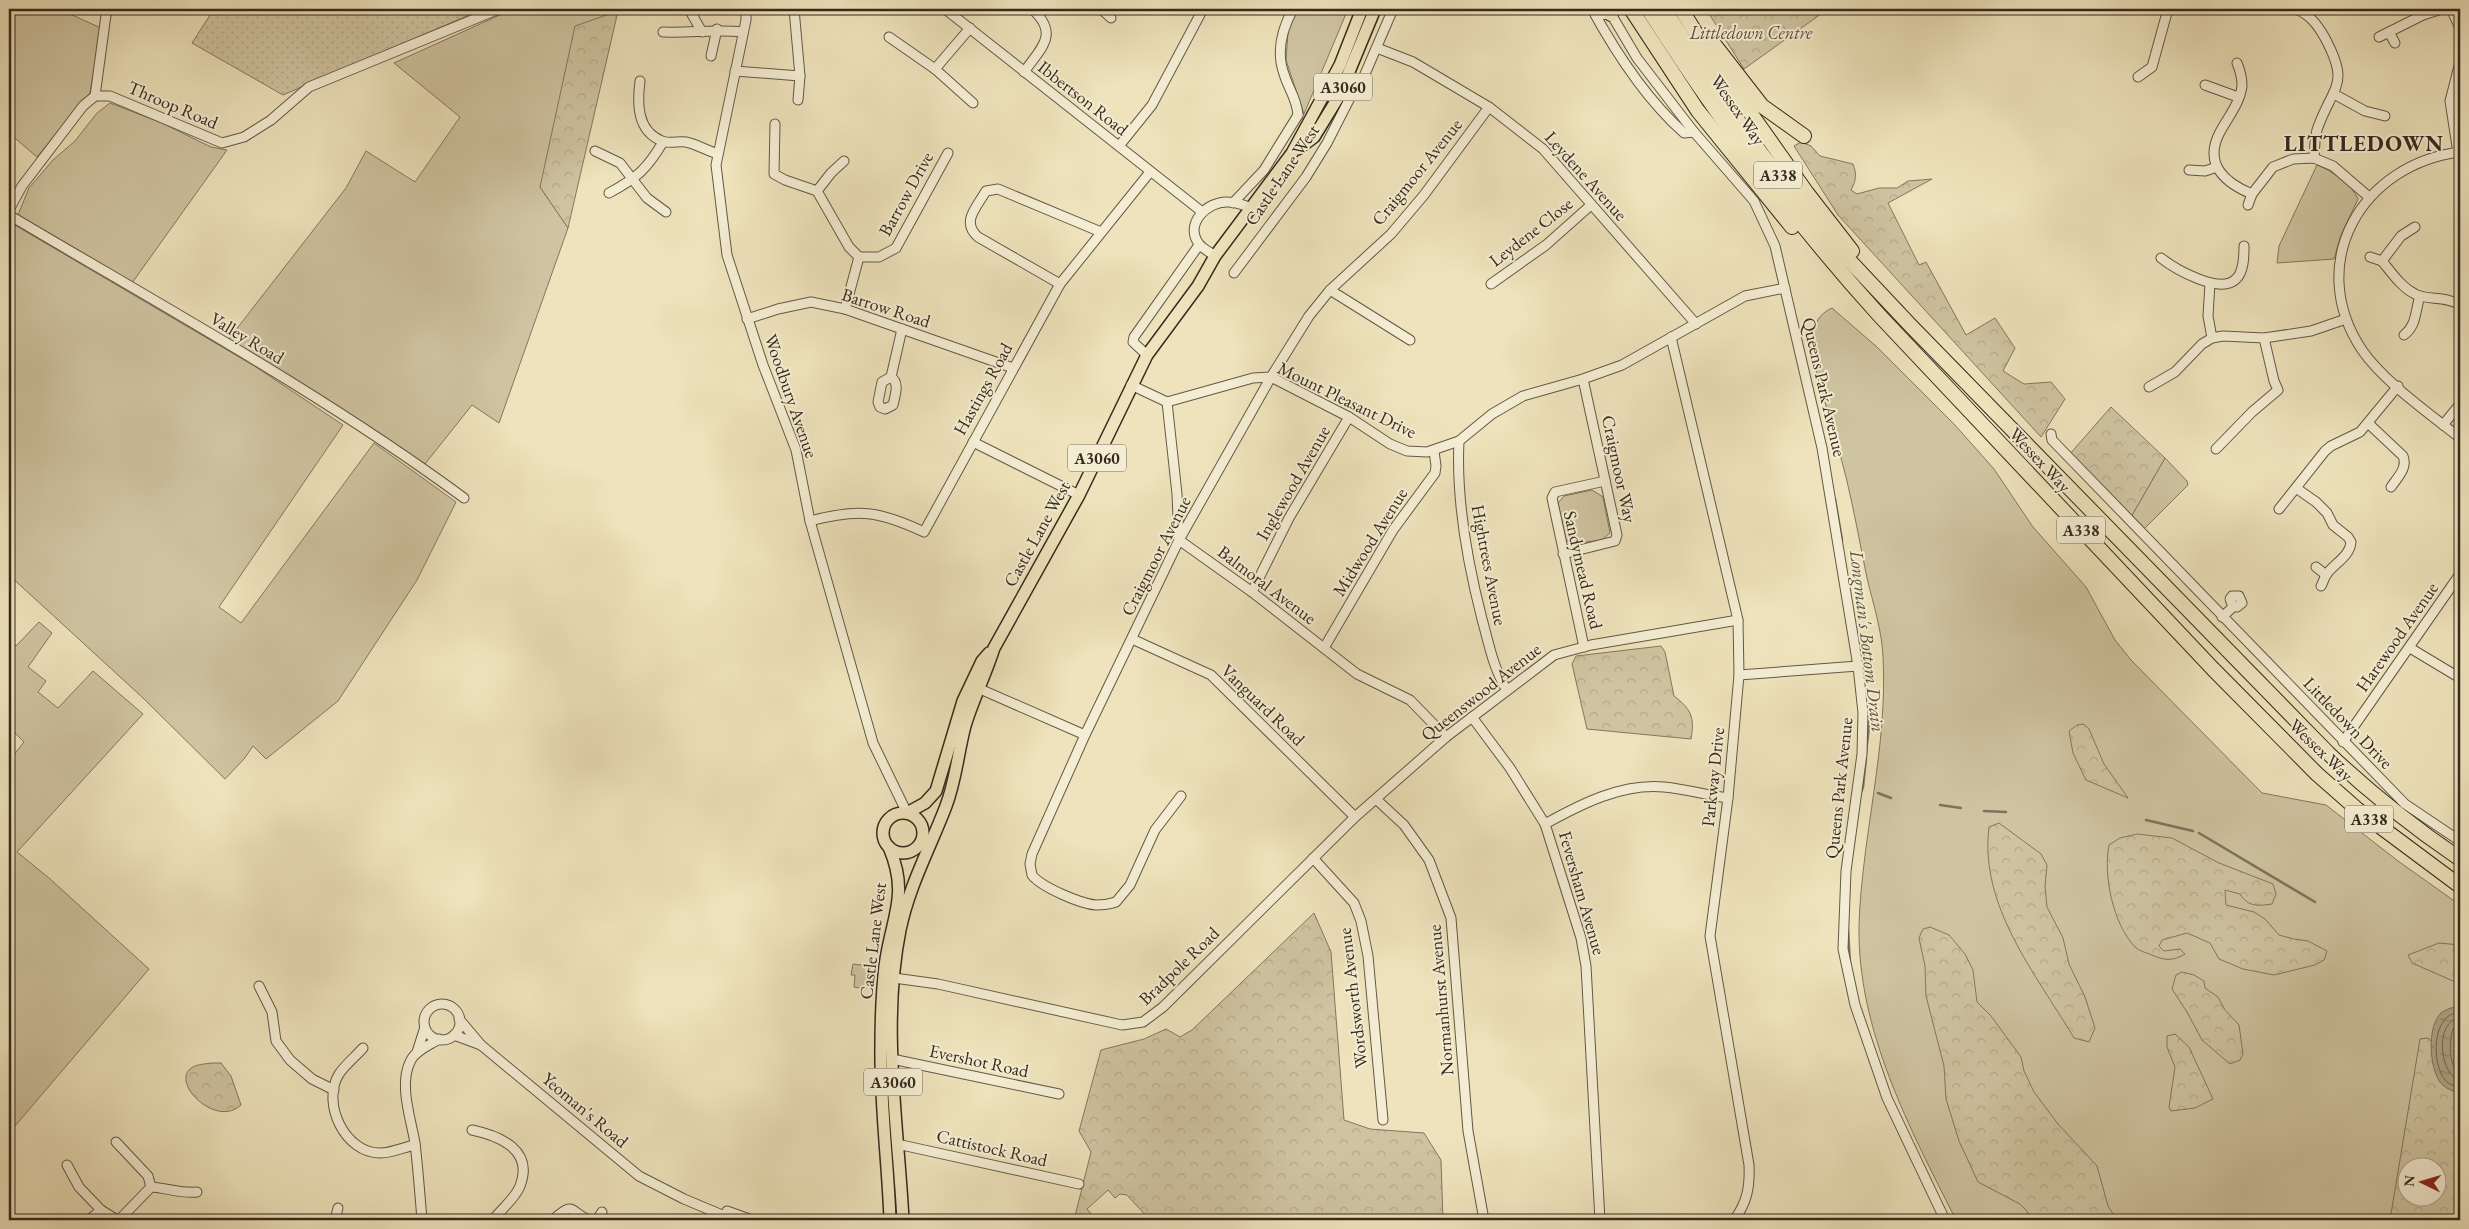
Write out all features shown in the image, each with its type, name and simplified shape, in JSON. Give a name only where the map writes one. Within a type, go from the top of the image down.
[{"type":"highway","points":[[1631,9],[1698,111],[1744,171],[1815,253],[1879,315]]},
{"type":"highway","name":"Wessex Way","points":[[1648,9],[1707,100],[1762,176],[1841,273],[1879,315],[2213,668],[2317,774],[2358,810],[2460,886]]},
{"type":"highway","name":"Wessex Way","points":[[1664,9],[1705,75],[1782,180],[1831,241],[1911,326],[2328,753],[2372,793],[2460,859]]},
{"type":"highway","points":[[1681,9],[1710,56],[1821,212],[1911,326]]},
{"type":"highway","points":[[1687,9],[1762,106],[1804,136]]},
{"type":"main road","name":"Castle Lane West","points":[[903,1220],[892,1059],[894,978],[903,917],[922,860],[939,824],[952,789],[966,723],[994,648],[1079,495],[1147,355],[1198,286],[1215,256],[1292,153],[1308,127],[1340,65],[1362,9]]},
{"type":"main road","points":[[1340,65],[1353,50],[1369,9]]},
{"type":"main road","name":"Castle Lane West","points":[[1292,153],[1314,137],[1348,90],[1375,9]]},
{"type":"main road","name":"Castle Lane West","points":[[907,813],[926,803],[936,792],[963,701],[982,661],[994,648]]},
{"type":"main road","points":[[922,840],[922,824],[913,815],[907,813],[896,814],[886,822],[883,833],[889,847],[905,853],[922,840],[939,824]]},
{"type":"main road","name":"Castle Lane West","points":[[922,840],[922,860]]},
{"type":"main road","name":"Castle Lane West","points":[[889,847],[900,881],[899,896],[885,966],[881,1026],[882,1084],[890,1220]]},
{"type":"street","points":[[9,210],[22,186],[83,106],[95,96],[106,15],[109,9]]},
{"type":"street","name":"Throop Road","points":[[95,96],[104,95],[123,101],[222,143],[244,137],[271,120],[309,87],[499,9]]},
{"type":"street","points":[[689,9],[702,32]]},
{"type":"street","name":"Woodbury Avenue","points":[[746,9],[716,165],[726,255],[763,365],[796,450],[810,521],[873,743],[907,813]]},
{"type":"street","points":[[794,9],[800,76],[798,100]]},
{"type":"street","name":"Ibbertson Road","points":[[945,9],[1202,211]]},
{"type":"street","points":[[1024,72],[1046,40],[1048,28],[1042,17],[1032,9]]},
{"type":"street","points":[[1102,9],[1111,18]]},
{"type":"street","points":[[1119,146],[1152,105],[1203,9]]},
{"type":"street","points":[[1293,9],[1281,37],[1281,59],[1284,74],[1298,105],[1298,115]]},
{"type":"street","name":"Castle Lane West","points":[[1234,273],[1306,177],[1327,143],[1348,90],[1359,88],[1393,9]]},
{"type":"street","points":[[2138,77],[2152,67],[2168,9]]},
{"type":"street","points":[[2296,9],[2305,13],[2318,25],[2336,58],[2338,76],[2334,94],[2318,128],[2314,158]]},
{"type":"street","points":[[2379,37],[2423,15],[2442,9]]},
{"type":"street","points":[[2451,9],[2460,28]]},
{"type":"street","points":[[1611,11],[1594,12],[1612,43],[1651,96],[1684,133],[1694,132]]},
{"type":"street","name":"Queens Park Avenue","points":[[1611,11],[1637,58],[1694,132],[1754,201],[1775,246],[1822,448],[1858,666],[1863,713],[1862,754],[1846,871],[1843,949],[1855,1005],[1887,1098],[1945,1220]]},
{"type":"street","points":[[936,69],[970,28]]},
{"type":"street","points":[[711,56],[717,29]]},
{"type":"street","points":[[663,32],[702,32],[717,29],[743,32]]},
{"type":"street","points":[[2389,32],[2395,44]]},
{"type":"street","points":[[890,37],[936,69],[973,103]]},
{"type":"street","name":"Leydene Avenue","points":[[1377,48],[1413,62],[1489,107],[1543,150],[1696,324]]},
{"type":"street","points":[[2460,62],[2456,95],[2450,108],[2459,152],[2425,160],[2402,170],[2369,197],[2347,232],[2340,262],[2340,294],[2346,319],[2363,351],[2398,386],[2460,438]]},
{"type":"street","points":[[2237,64],[2242,87],[2217,137],[2214,151],[2217,167],[2229,183],[2252,194]]},
{"type":"street","points":[[735,71],[800,76]]},
{"type":"street","points":[[640,81],[637,99],[640,117],[650,132],[663,142],[686,142],[718,154]]},
{"type":"street","points":[[2205,86],[2238,97]]},
{"type":"street","points":[[2334,94],[2365,111],[2385,116]]},
{"type":"street","name":"Craigmoor Avenue","points":[[1181,796],[1155,830],[1130,885],[1116,902],[1096,905],[1082,902],[1038,881],[1030,871],[1032,854],[1085,735],[1179,540],[1271,377],[1309,316],[1330,290],[1391,234],[1413,208],[1489,107]]},
{"type":"street","name":"Castle Lane West","points":[[1233,203],[1264,170],[1298,115],[1308,127]]},
{"type":"street","points":[[775,124],[774,174],[785,180],[817,191],[848,247],[859,256],[845,309]]},
{"type":"street","points":[[609,192],[633,180],[650,164],[663,142]]},
{"type":"street","points":[[595,151],[620,163],[647,198],[666,212]]},
{"type":"street","name":"Barrow Drive","points":[[859,256],[879,258],[891,253],[896,248],[948,153]]},
{"type":"street","points":[[2248,205],[2252,194],[2273,167],[2293,159],[2314,158],[2333,166],[2369,197]]},
{"type":"street","points":[[817,191],[831,173],[844,161]]},
{"type":"street","points":[[2189,170],[2205,171],[2217,167]]},
{"type":"street","name":"Hastings Road","points":[[810,521],[842,512],[867,513],[897,519],[924,532],[1060,284],[1150,172]]},
{"type":"street","points":[[1060,284],[978,237],[970,230],[969,222],[986,191],[998,189],[1101,232]]},
{"type":"street","points":[[1215,256],[1199,245],[1196,238],[1196,222],[1202,211],[1219,202],[1233,203],[1251,208]]},
{"type":"street","name":"Leydene Close","points":[[1492,284],[1546,245],[1591,205]]},
{"type":"street","name":"Valley Road","points":[[9,215],[267,368],[403,453],[464,498]]},
{"type":"street","points":[[2382,261],[2401,236],[2415,227]]},
{"type":"street","points":[[1147,355],[1135,346],[1134,337],[1199,245]]},
{"type":"street","points":[[2162,258],[2176,270],[2210,282],[2230,283],[2236,279],[2242,270],[2244,246]]},
{"type":"street","points":[[2370,256],[2382,261],[2397,280],[2420,296],[2450,299],[2460,305]]},
{"type":"street","points":[[2210,282],[2208,316],[2212,338]]},
{"type":"street","name":"Mount Pleasant Drive","points":[[1167,402],[1254,378],[1271,377],[1349,417],[1390,444],[1408,452],[1434,451],[1459,441],[1492,414],[1523,396],[1583,379],[1622,365],[1745,296],[1785,288]]},
{"type":"street","points":[[1330,290],[1410,340]]},
{"type":"street","points":[[2404,335],[2412,330],[2420,296]]},
{"type":"street","name":"Barrow Road","points":[[748,319],[778,309],[811,302],[845,309],[1013,368]]},
{"type":"street","points":[[2149,387],[2175,372],[2202,344],[2212,338],[2223,336],[2264,338],[2311,331],[2346,319]]},
{"type":"street","points":[[890,377],[902,329]]},
{"type":"street","name":"Parkway Drive","points":[[1671,337],[1738,620],[1739,675],[1728,798],[1710,936],[1750,1165],[1749,1187],[1744,1207],[1734,1220]]},
{"type":"street","points":[[2216,449],[2252,412],[2281,393],[2271,372],[2264,338]]},
{"type":"street","name":"Craigmoor Way","points":[[1563,554],[1616,541],[1617,535],[1583,379]]},
{"type":"street","points":[[1131,385],[1167,402],[1177,494],[1179,540]]},
{"type":"street","points":[[2279,509],[2331,446],[2360,432],[2369,424],[2398,386]]},
{"type":"street","points":[[2443,425],[2460,404]]},
{"type":"street","name":"Inglewood Avenue","points":[[1252,592],[1289,518],[1349,417]]},
{"type":"street","points":[[2369,424],[2406,461],[2405,466],[2391,487]]},
{"type":"street","name":"Littledown Drive","points":[[2051,434],[2052,440],[2405,804],[2460,841]]},
{"type":"street","name":"Hightrees Avenue","points":[[1459,441],[1457,476],[1474,587],[1492,658],[1499,678],[1507,690]]},
{"type":"street","points":[[973,442],[1079,495]]},
{"type":"street","name":"Midwood Avenue","points":[[1324,648],[1393,530],[1434,473],[1436,466],[1434,451]]},
{"type":"street","name":"Sandymead Road","points":[[1584,647],[1551,502],[1554,493],[1605,482]]},
{"type":"street","points":[[2296,488],[2316,502],[2327,514],[2333,525],[2350,539],[2349,549],[2326,575],[2321,586]]},
{"type":"street","name":"Balmoral Avenue","points":[[1179,540],[1252,592],[1366,680],[1392,690],[1410,700],[1446,737]]},
{"type":"street","points":[[2316,567],[2326,575]]},
{"type":"street","name":"Harewood Avenue","points":[[2343,742],[2460,574]]},
{"type":"street","points":[[2222,617],[2233,607]]},
{"type":"street","name":"Queenswood Avenue","points":[[1355,817],[1446,737],[1554,655],[1584,647],[1738,620]]},
{"type":"street","name":"Vanguard Road","points":[[1132,639],[1211,675],[1355,817]]},
{"type":"street","points":[[2410,648],[2460,678]]},
{"type":"street","points":[[1739,675],[1858,666]]},
{"type":"street","points":[[980,689],[1085,735]]},
{"type":"street","name":"Feversham Avenue","points":[[1472,716],[1510,768],[1546,824],[1581,938],[1586,966],[1600,1220]]},
{"type":"street","points":[[1546,824],[1579,805],[1626,790],[1662,787],[1728,798]]},
{"type":"street","name":"Normanhurst Avenue","points":[[1376,799],[1404,826],[1429,860],[1451,918],[1468,1131],[1484,1220]]},
{"type":"street","name":"Bradpole Road","points":[[894,978],[938,984],[1122,1025],[1133,1025],[1150,1017],[1163,1007],[1355,817]]},
{"type":"street","name":"Wordsworth Avenue","points":[[1313,858],[1354,903],[1361,921],[1368,956],[1383,1120]]},
{"type":"street","points":[[259,986],[272,1012],[276,1041],[290,1060],[312,1079],[334,1090]]},
{"type":"street","points":[[422,1220],[415,1145],[406,1089],[407,1073],[411,1060],[417,1052],[425,1027],[427,1012],[440,1004],[451,1006],[460,1019],[458,1030],[447,1039],[439,1039],[430,1035],[425,1027]]},
{"type":"street","name":"Yeoman's Road","points":[[460,1019],[482,1045],[640,1176],[734,1220]]},
{"type":"street","name":"Yeoman's Road","points":[[454,1035],[482,1045]]},
{"type":"street","points":[[417,1052],[439,1039]]},
{"type":"street","points":[[362,1048],[338,1075],[334,1090],[334,1109],[339,1125],[346,1136],[362,1149],[381,1153],[415,1145]]},
{"type":"street","name":"Evershot Road","points":[[892,1059],[1059,1094]]},
{"type":"street","points":[[472,1130],[494,1136],[514,1148],[521,1158],[520,1186],[493,1220]]},
{"type":"street","points":[[116,1142],[148,1176],[151,1187]]},
{"type":"street","name":"Cattistock Road","points":[[897,1144],[1079,1184]]},
{"type":"street","points":[[67,1164],[79,1187],[101,1210],[118,1220],[151,1187],[172,1188],[188,1193],[197,1192]]},
{"type":"street","name":"Yeoman's Road","points":[[672,1192],[752,1220]]},
{"type":"street","points":[[335,1220],[338,1208]]},
{"type":"street","points":[[553,1220],[563,1211],[569,1209],[575,1210],[589,1220]]},
{"type":"street","points":[[89,1220],[101,1210]]},
{"type":"street","points":[[597,1220],[602,1212]]},
{"type":"green space","points":[[9,9],[59,9],[101,28],[90,93],[37,157],[9,133]]},
{"type":"green space","points":[[214,9],[483,9],[283,95],[192,43]]},
{"type":"green space","points":[[513,9],[623,9],[618,11],[540,187],[568,228],[499,423],[472,405],[425,464],[228,340],[346,188],[366,151],[415,182],[460,117],[394,63]]},
{"type":"green space","points":[[1297,9],[1348,9],[1304,114],[1286,60],[1288,32]]},
{"type":"green space","name":"Littledown Centre","points":[[1706,9],[1828,9],[1744,69]]},
{"type":"green space","points":[[618,11],[568,228],[540,187],[575,26]]},
{"type":"green space","points":[[110,103],[162,123],[211,147],[227,150],[132,283],[18,215],[29,188],[53,160],[75,141],[97,113]]},
{"type":"green space","points":[[1801,142],[1811,146],[1820,156],[1853,164],[1855,177],[1851,190],[1857,194],[1879,188],[1897,188],[1908,181],[1932,179],[1888,203],[1919,265],[1926,262],[1966,335],[1995,318],[2015,348],[2003,371],[2024,384],[2051,382],[2065,399],[2041,437],[1838,215],[1794,146]]},
{"type":"green space","points":[[2317,165],[2341,179],[2351,188],[2358,199],[2341,235],[2334,259],[2277,263],[2279,246]]},
{"type":"green space","points":[[13,224],[256,367],[343,425],[219,607],[241,623],[374,443],[456,502],[417,580],[338,701],[266,759],[253,746],[244,759],[225,779],[143,698],[9,575],[9,354],[11,351],[9,350],[9,231]]},
{"type":"green space","points":[[1832,308],[1877,347],[1954,424],[1994,469],[2033,527],[2086,587],[2115,640],[2131,660],[2262,793],[2326,805],[2398,861],[2460,905],[2460,1220],[1956,1220],[1921,1150],[1890,1078],[1867,1003],[1861,964],[1859,925],[1861,891],[1882,724],[1884,691],[1883,657],[1879,627],[1846,477],[1812,355],[1814,327],[1820,316]]},
{"type":"green space","points":[[2111,407],[2165,458],[2131,517],[2069,455]]},
{"type":"green space","points":[[2165,458],[2187,481],[2188,485],[2144,529],[2131,517]]},
{"type":"green space","points":[[1592,490],[1603,497],[1610,533],[1602,540],[1571,544],[1566,540],[1558,503],[1564,496]]},
{"type":"green space","points":[[39,622],[52,633],[28,667],[46,681],[38,692],[58,708],[93,671],[143,714],[17,852],[49,878],[149,969],[9,1133],[9,761],[24,742],[9,727],[9,640],[16,646]]},
{"type":"green space","points":[[1661,646],[1665,652],[1674,696],[1688,710],[1692,719],[1691,739],[1587,729],[1572,664],[1576,656]]},
{"type":"green space","points":[[2084,724],[2089,729],[2104,764],[2128,798],[2086,780],[2073,753],[2069,731],[2077,725]]},
{"type":"green space","points":[[1999,823],[2041,854],[2047,865],[2045,886],[2047,907],[2063,938],[2069,964],[2085,997],[2095,1028],[2089,1042],[2074,1038],[2028,964],[2001,912],[1988,856],[1989,827]]},
{"type":"green space","points":[[2137,834],[2172,838],[2219,863],[2273,884],[2276,894],[2272,904],[2254,905],[2246,901],[2240,894],[2225,890],[2226,905],[2254,912],[2265,919],[2279,935],[2308,941],[2327,951],[2324,960],[2315,965],[2274,975],[2243,969],[2219,959],[2210,943],[2187,933],[2162,940],[2159,946],[2164,951],[2180,949],[2185,954],[2177,958],[2161,958],[2135,947],[2127,937],[2116,913],[2109,884],[2107,857],[2109,845],[2120,838]]},
{"type":"green space","points":[[1314,913],[1331,952],[1344,1120],[1370,1129],[1424,1133],[1441,1160],[1443,1220],[1150,1220],[1127,1195],[1120,1194],[1115,1198],[1108,1190],[1087,1209],[1094,1217],[1090,1220],[1074,1220],[1091,1152],[1079,1131],[1101,1050],[1144,1039],[1166,1029],[1180,1037],[1192,1030]]},
{"type":"green space","points":[[1930,927],[1949,935],[1965,954],[1973,970],[1977,1002],[1991,1016],[2021,1057],[2024,1071],[2034,1092],[2058,1124],[2097,1166],[2108,1206],[2117,1220],[2031,1220],[2027,1211],[2020,1204],[1978,1182],[1959,1141],[1946,1099],[1944,1066],[1926,996],[1925,966],[1919,938],[1923,929]]},
{"type":"green space","points":[[2439,943],[2460,945],[2460,984],[2412,963],[2408,955]]},
{"type":"green space","points":[[853,964],[869,966],[866,989],[854,987],[855,975],[851,975]]},
{"type":"green space","points":[[2182,972],[2194,975],[2204,981],[2205,988],[2218,997],[2225,1010],[2239,1025],[2243,1054],[2240,1060],[2230,1064],[2202,1040],[2172,989],[2176,975]]},
{"type":"green space","points":[[2175,1034],[2189,1047],[2213,1099],[2195,1108],[2171,1111],[2169,1107],[2175,1067],[2167,1047],[2167,1036]]},
{"type":"green space","points":[[2428,1038],[2432,1042],[2433,1062],[2451,1090],[2460,1093],[2460,1220],[2390,1220],[2396,1184],[2396,1206],[2446,1206],[2446,1156],[2401,1156],[2420,1039]]},
{"type":"green space","points":[[221,1063],[231,1076],[241,1105],[231,1111],[220,1111],[210,1108],[200,1102],[187,1085],[186,1076],[192,1067]]},
{"type":"water","points":[[2455,1007],[2460,1007],[2460,1093],[2447,1088],[2440,1082],[2436,1075],[2431,1047],[2433,1027],[2436,1019],[2441,1013]]},
{"type":"waterway","name":"Longman's Bottom Drain","points":[[1835,499],[1842,540]]},
{"type":"waterway","name":"Longman's Bottom Drain","points":[[1866,753],[1869,726],[1867,714]]},
{"type":"waterway","name":"Longman's Bottom Drain","points":[[1860,795],[1863,787],[1866,758]]},
{"type":"waterway","name":"Longman's Bottom Drain","points":[[1878,793],[1891,798]]},
{"type":"waterway","name":"Longman's Bottom Drain","points":[[1940,805],[1961,808]]},
{"type":"waterway","name":"Longman's Bottom Drain","points":[[1984,811],[2006,812]]},
{"type":"waterway","name":"Longman's Bottom Drain","points":[[2146,820],[2193,831]]},
{"type":"waterway","name":"Longman's Bottom Drain","points":[[2199,833],[2315,902]]},
{"type":"waterway","points":[[1848,929],[1850,964]]},
{"type":"district","name":"LITTLEDOWN","points":[[2364,143]]}]
